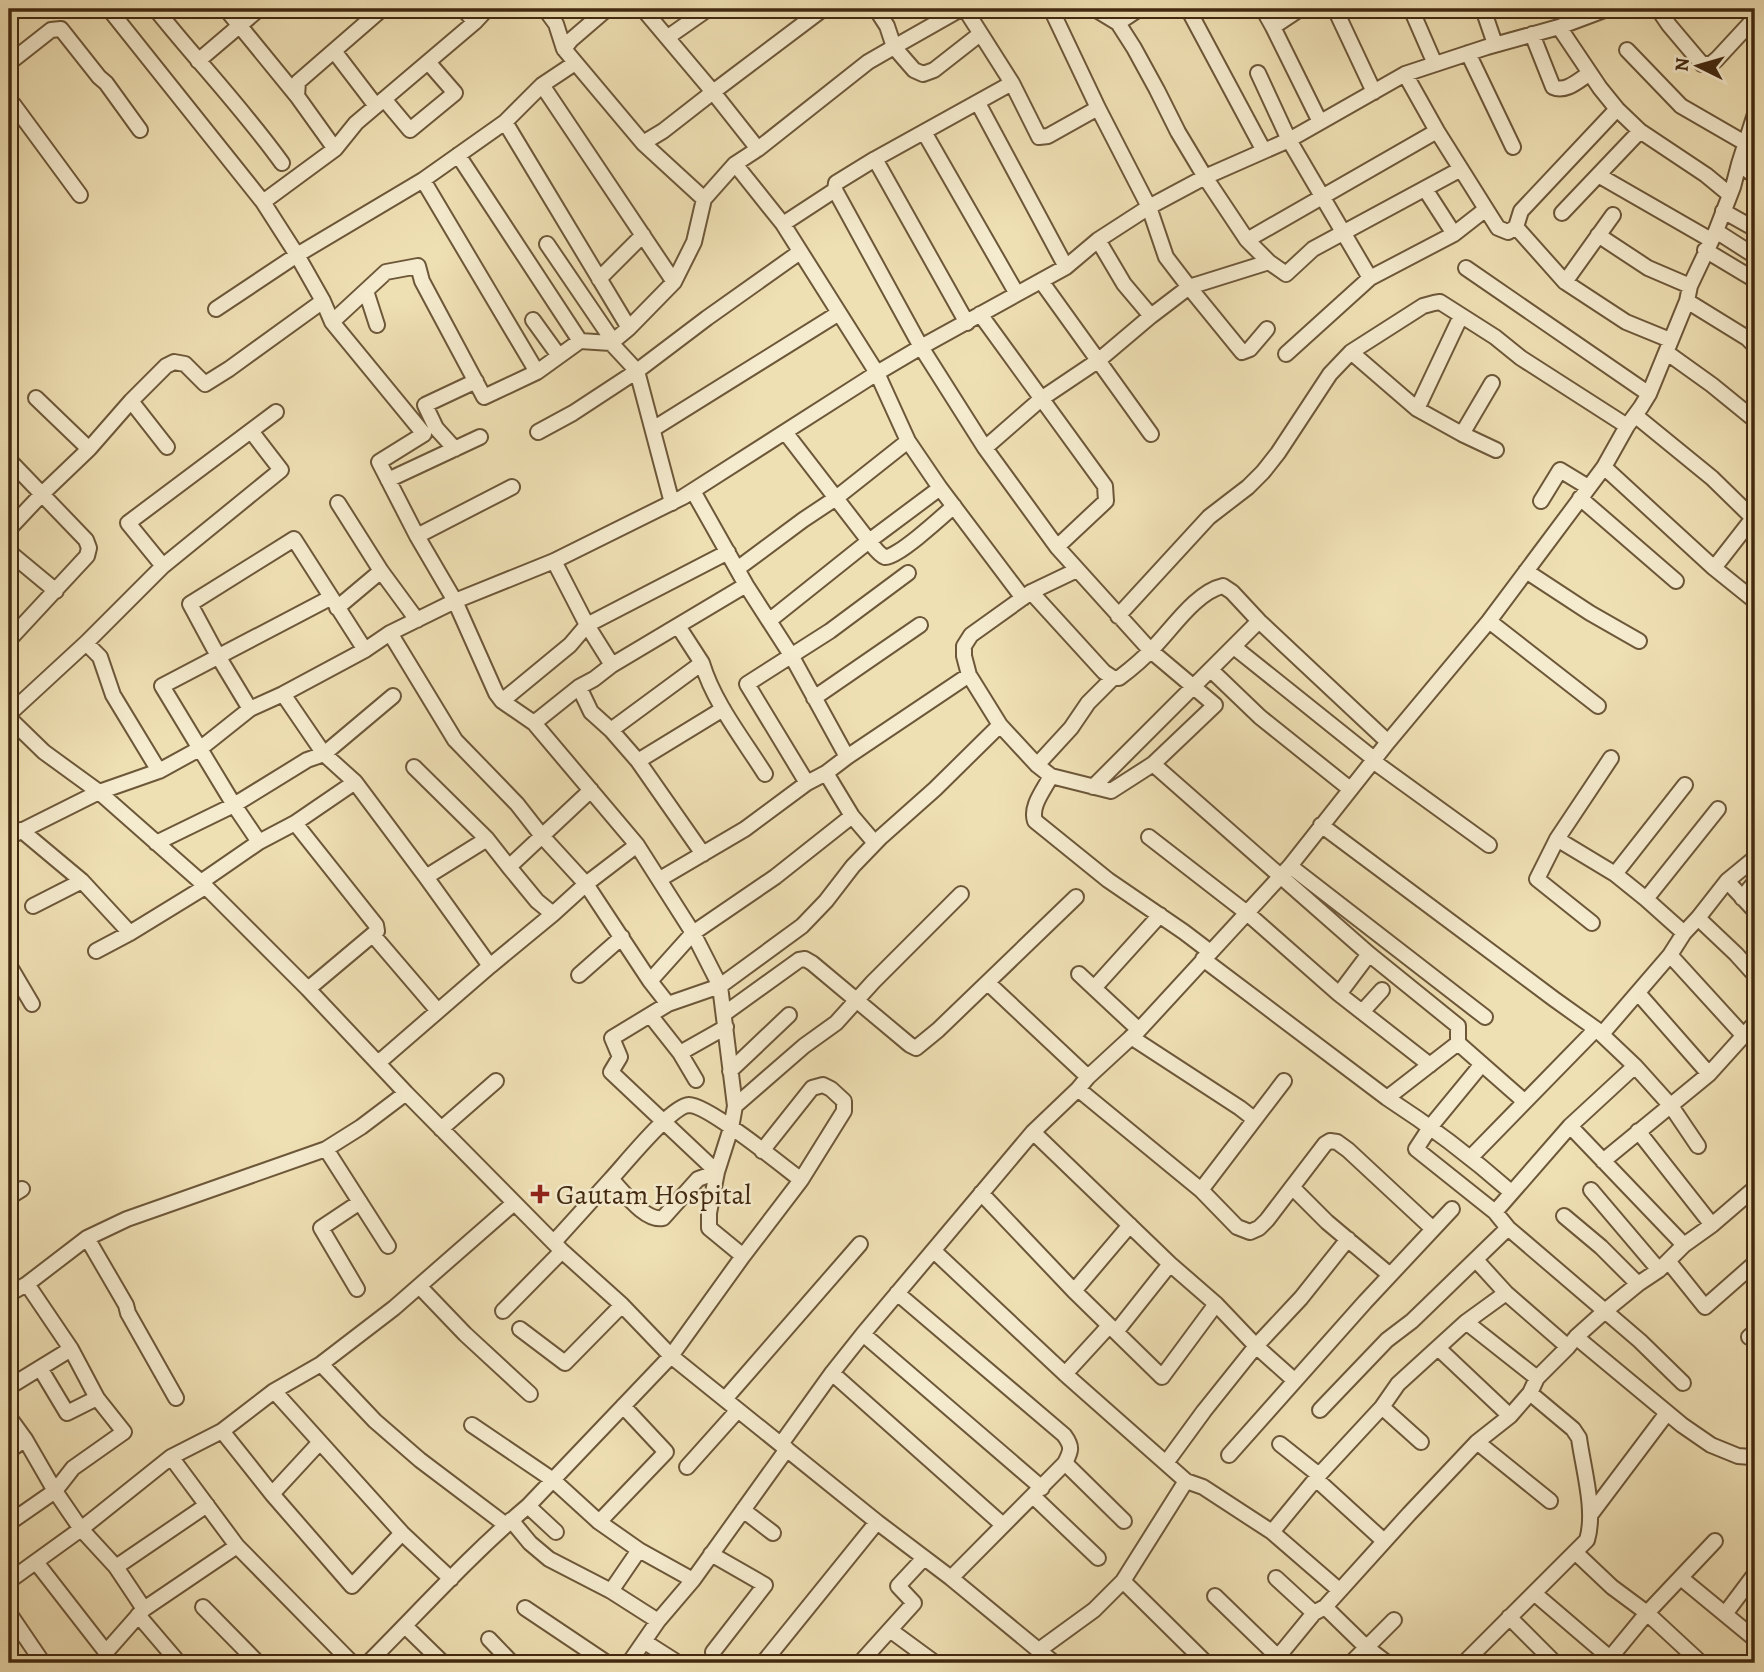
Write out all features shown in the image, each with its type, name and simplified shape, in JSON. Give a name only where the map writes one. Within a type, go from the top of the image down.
[{"type":"street","points":[[9,16],[18,9]]},
{"type":"street","points":[[226,9],[297,96],[335,149]]},
{"type":"street","points":[[198,61],[259,9]]},
{"type":"street","points":[[297,96],[298,82],[382,9]]},
{"type":"street","points":[[463,9],[475,22]]},
{"type":"street","points":[[263,202],[335,149],[356,123],[487,9]]},
{"type":"street","points":[[545,9],[556,24],[565,49],[575,63],[643,144],[704,199]]},
{"type":"street","points":[[565,49],[571,40],[607,9]]},
{"type":"street","points":[[643,9],[758,149]]},
{"type":"street","points":[[668,37],[708,9]]},
{"type":"street","points":[[643,144],[823,9]]},
{"type":"street","points":[[876,9],[887,26],[894,47],[914,70],[923,74],[934,70],[980,34]]},
{"type":"street","points":[[1051,9],[1149,207],[1166,257],[1242,352],[1250,349],[1268,329]]},
{"type":"street","points":[[1095,9],[1118,23],[1178,132],[1247,240],[1269,262],[1286,274],[1313,249],[1461,169]]},
{"type":"street","points":[[1118,23],[1139,9]]},
{"type":"street","points":[[1189,9],[1264,151]]},
{"type":"street","points":[[1263,9],[1320,122]]},
{"type":"street","points":[[1273,27],[1300,9]]},
{"type":"street","points":[[1335,9],[1374,92]]},
{"type":"street","points":[[1412,9],[1435,64]]},
{"type":"street","points":[[1483,9],[1495,44]]},
{"type":"street","points":[[130,933],[82,880],[15,834],[99,792],[159,771],[201,748],[250,709],[365,650],[390,633],[455,601],[554,561],[672,503],[877,373],[1066,267],[1098,240],[1149,207],[1205,177],[1289,140],[1405,74],[1495,44],[1559,27],[1607,9]]},
{"type":"street","points":[[1658,9],[1702,64],[1717,60],[1755,18]]},
{"type":"street","points":[[112,10],[263,202],[298,255],[332,322],[424,434],[379,462],[417,536],[455,601],[496,693],[502,701],[534,723],[637,845],[693,933],[720,986],[735,1106],[732,1128],[717,1172],[709,1213],[709,1228],[743,1256]]},
{"type":"street","points":[[159,10],[282,163]]},
{"type":"street","points":[[332,322],[386,272],[418,266],[422,281],[484,397],[537,372],[580,341],[612,342],[674,282],[694,242],[704,199],[735,164],[869,62],[968,10],[980,34],[1012,83],[1039,137],[1048,136],[1098,108]]},
{"type":"street","points":[[1559,27],[1616,109],[1640,131],[1706,175],[1729,194]]},
{"type":"street","points":[[9,63],[51,30],[61,29],[106,83],[140,130]]},
{"type":"street","points":[[1532,34],[1553,87],[1558,90],[1566,88],[1590,73]]},
{"type":"street","points":[[1626,50],[1681,106],[1745,143]]},
{"type":"street","points":[[334,51],[380,102],[410,130],[455,93],[428,62]]},
{"type":"street","points":[[1468,53],[1513,146]]},
{"type":"street","points":[[216,309],[298,255],[423,180],[505,122],[542,85],[575,63]]},
{"type":"street","points":[[1258,73],[1289,140],[1370,278]]},
{"type":"street","points":[[1405,74],[1498,228],[1508,233],[1517,227],[1521,211],[1616,109]]},
{"type":"street","points":[[1012,83],[875,159],[836,183],[835,190],[921,347],[985,448],[1057,547],[1151,651],[1215,705],[1153,764],[1111,791],[1051,776],[1037,765],[1000,725],[969,675],[964,656],[964,646],[971,635],[1027,595],[1077,570]]},
{"type":"street","points":[[542,85],[674,282]]},
{"type":"street","points":[[978,103],[1066,267]]},
{"type":"street","points":[[10,104],[80,195]]},
{"type":"street","points":[[629,1663],[743,1510],[832,1373],[897,1293],[1032,1132],[1135,1033],[1290,866],[1388,742],[1489,621],[1604,467],[1649,394],[1690,286],[1733,187],[1755,116]]},
{"type":"street","points":[[505,122],[629,328]]},
{"type":"street","points":[[1247,240],[1437,131]]},
{"type":"street","points":[[1562,213],[1640,131]]},
{"type":"street","points":[[924,132],[1017,294]]},
{"type":"street","points":[[458,155],[580,341]]},
{"type":"street","points":[[875,159],[967,323]]},
{"type":"street","points":[[735,164],[783,224],[877,373],[908,441],[940,488],[1027,595],[1104,672],[1113,678],[1119,678],[1151,651],[1202,595],[1213,588],[1223,586],[1388,742]]},
{"type":"street","points":[[1738,164],[1755,176]]},
{"type":"street","points":[[1598,175],[1711,240],[1755,256]]},
{"type":"street","points":[[423,180],[537,372]]},
{"type":"street","points":[[1425,189],[1454,234]]},
{"type":"street","points":[[783,224],[835,190]]},
{"type":"street","points":[[1286,354],[1370,278],[1454,234],[1486,209]]},
{"type":"street","points":[[1723,211],[1755,229]]},
{"type":"street","points":[[1565,282],[1613,215]]},
{"type":"street","points":[[1517,227],[1565,282],[1668,346],[1755,420]]},
{"type":"street","points":[[599,279],[643,235]]},
{"type":"street","points":[[1598,235],[1648,268],[1690,286]]},
{"type":"street","points":[[1098,240],[1124,284],[1151,316]]},
{"type":"street","points":[[1711,240],[1755,280]]},
{"type":"street","points":[[547,244],[612,342],[637,371],[672,503]]},
{"type":"street","points":[[538,432],[573,413],[637,371],[800,252]]},
{"type":"street","points":[[985,448],[1041,399],[1099,360],[1189,287],[1269,262]]},
{"type":"street","points":[[1466,268],[1649,394]]},
{"type":"street","points":[[1041,281],[1151,434]]},
{"type":"street","points":[[366,290],[377,325]]},
{"type":"street","points":[[9,529],[89,449],[166,366],[174,362],[185,364],[205,384],[323,301]]},
{"type":"street","points":[[1686,301],[1747,338],[1755,346]]},
{"type":"street","points":[[1118,616],[1209,517],[1263,472],[1330,374],[1351,352],[1423,306],[1440,302],[1495,337],[1521,358],[1631,421],[1712,478],[1754,519],[1714,568]]},
{"type":"street","points":[[653,429],[839,313]]},
{"type":"street","points":[[980,314],[1105,486],[1107,501],[1057,547]]},
{"type":"street","points":[[1417,409],[1461,316]]},
{"type":"street","points":[[533,320],[559,356]]},
{"type":"street","points":[[1351,352],[1417,409],[1496,450]]},
{"type":"street","points":[[455,449],[436,428],[425,405],[476,381]]},
{"type":"street","points":[[1462,433],[1492,383]]},
{"type":"street","points":[[36,398],[89,449]]},
{"type":"street","points":[[131,401],[167,447]]},
{"type":"street","points":[[163,566],[128,523],[276,412]]},
{"type":"street","points":[[251,431],[281,470],[163,566],[9,716],[44,752],[99,792],[203,884],[514,1203],[622,1305],[671,1356],[1054,1663]]},
{"type":"street","points":[[785,432],[869,541],[885,557],[903,549],[954,506]]},
{"type":"street","points":[[388,480],[480,437]]},
{"type":"street","points":[[737,569],[836,498],[908,441]]},
{"type":"street","points":[[9,460],[86,540],[89,548],[88,556],[9,640]]},
{"type":"street","points":[[1604,467],[1714,568],[1755,601]]},
{"type":"street","points":[[1541,501],[1560,470],[1676,581]]},
{"type":"street","points":[[417,536],[512,487]]},
{"type":"street","points":[[770,620],[940,488]]},
{"type":"street","points":[[693,491],[746,585],[791,655],[847,757]]},
{"type":"street","points":[[338,503],[381,571],[417,620]]},
{"type":"street","points":[[250,709],[190,604],[294,539],[365,650]]},
{"type":"street","points":[[9,552],[55,591]]},
{"type":"street","points":[[502,701],[570,645],[587,625],[727,552]]},
{"type":"street","points":[[554,561],[587,625],[612,665]]},
{"type":"street","points":[[259,842],[162,686],[218,656],[334,603],[381,571]]},
{"type":"street","points":[[1526,571],[1639,641]]},
{"type":"street","points":[[807,783],[747,684],[830,631],[908,573]]},
{"type":"street","points":[[534,723],[612,665],[746,585]]},
{"type":"street","points":[[1093,787],[1259,621]]},
{"type":"street","points":[[1489,621],[1598,706]]},
{"type":"street","points":[[814,698],[920,625]]},
{"type":"street","points":[[678,626],[702,663],[706,678],[723,709],[765,774]]},
{"type":"street","points":[[390,633],[456,740],[517,804],[586,884],[668,1004]]},
{"type":"street","points":[[86,643],[100,657],[113,695],[159,771]]},
{"type":"street","points":[[1234,647],[1374,760],[1489,845]]},
{"type":"street","points":[[611,730],[702,663]]},
{"type":"street","points":[[1211,670],[1260,717],[1350,789]]},
{"type":"street","points":[[660,879],[745,829],[807,783],[826,773],[969,675]]},
{"type":"street","points":[[1037,765],[1071,728],[1088,703],[1113,678]]},
{"type":"street","points":[[579,687],[591,712],[638,761],[702,854]]},
{"type":"street","points":[[283,694],[324,754],[355,782],[490,966]]},
{"type":"street","points":[[156,843],[234,805],[307,760],[324,754],[393,696]]},
{"type":"street","points":[[638,761],[723,709]]},
{"type":"street","points":[[717,1172],[611,1072],[620,1057],[612,1038],[668,1004],[720,986],[802,926],[853,866],[1000,725]]},
{"type":"street","points":[[1592,923],[1537,879],[1557,839],[1611,758]]},
{"type":"street","points":[[1153,764],[1279,877],[1458,1026],[1458,1042],[1524,1101]]},
{"type":"street","points":[[414,767],[487,839],[537,901],[553,914]]},
{"type":"street","points":[[826,773],[852,817],[876,843]]},
{"type":"street","points":[[1051,776],[1034,806],[1032,814],[1035,821],[1108,880],[1160,915],[1206,955],[1387,1098],[1431,1126],[1471,1157],[1511,1192]]},
{"type":"street","points":[[96,951],[130,933],[259,842],[295,823],[355,782]]},
{"type":"street","points":[[1615,874],[1685,785]]},
{"type":"street","points":[[509,867],[591,790]]},
{"type":"street","points":[[1646,899],[1718,809]]},
{"type":"street","points":[[650,981],[693,933],[775,877],[852,817]]},
{"type":"street","points":[[295,823],[376,925],[377,931],[308,989]]},
{"type":"street","points":[[1321,825],[1599,1031],[1671,1106],[1698,1146]]},
{"type":"street","points":[[1149,837],[1247,913],[1339,994],[1430,1065]]},
{"type":"street","points":[[426,877],[487,839]]},
{"type":"street","points":[[1557,839],[1615,874],[1684,933]]},
{"type":"street","points":[[378,1063],[586,884],[637,845]]},
{"type":"street","points":[[1471,1157],[1524,1101],[1638,993],[1727,881],[1755,858]]},
{"type":"street","points":[[1290,866],[1485,1017]]},
{"type":"street","points":[[33,906],[82,880]]},
{"type":"street","points":[[1727,881],[1755,911]]},
{"type":"street","points":[[1742,898],[1755,882]]},
{"type":"street","points":[[735,1106],[804,1046],[836,1023],[961,894]]},
{"type":"street","points":[[680,1053],[799,960],[813,962],[910,1045],[920,1047],[1076,897]]},
{"type":"street","points":[[1094,988],[1160,915]]},
{"type":"street","points":[[1699,918],[1755,975]]},
{"type":"street","points":[[373,935],[438,1011]]},
{"type":"street","points":[[579,975],[622,937]]},
{"type":"street","points":[[1339,994],[1369,954]]},
{"type":"street","points":[[1670,955],[1743,1035]]},
{"type":"street","points":[[9,965],[32,1004]]},
{"type":"street","points":[[1079,974],[1135,1033],[1254,1119]]},
{"type":"street","points":[[988,983],[1088,1077]]},
{"type":"street","points":[[1362,1012],[1382,990]]},
{"type":"street","points":[[1638,993],[1709,1074]]},
{"type":"street","points":[[730,1071],[789,1014]]},
{"type":"street","points":[[650,1015],[680,1053],[696,1080]]},
{"type":"street","points":[[1603,1161],[1709,1074],[1755,1023]]},
{"type":"street","points":[[1387,1098],[1458,1042]]},
{"type":"street","points":[[1482,1064],[1431,1126],[1416,1149],[1495,1213],[1508,1228],[1640,1341],[1683,1383]]},
{"type":"street","points":[[1495,1213],[1570,1126],[1635,1066]]},
{"type":"street","points":[[441,1129],[496,1081]]},
{"type":"street","points":[[1201,1190],[1284,1081]]},
{"type":"street","points":[[371,1662],[451,1579],[528,1506],[671,1356],[801,1180],[844,1111],[844,1101],[823,1085],[813,1088],[762,1150]]},
{"type":"street","points":[[1078,1089],[1201,1190],[1237,1227],[1250,1232],[1259,1228],[1330,1141],[1337,1142],[1348,1150],[1433,1229]]},
{"type":"street","points":[[9,1294],[27,1284],[88,1238],[127,1219],[326,1149],[406,1093]]},
{"type":"street","points":[[503,1311],[611,1179],[664,1121],[680,1108],[689,1105],[699,1108],[732,1128],[801,1180]]},
{"type":"street","points":[[1570,1126],[1684,1245]]},
{"type":"street","points":[[1639,1131],[1712,1225]]},
{"type":"street","points":[[1032,1132],[1294,1380]]},
{"type":"street","points":[[326,1149],[388,1246]]},
{"type":"street","points":[[611,1179],[645,1214],[657,1219],[663,1218],[698,1179],[717,1172]]},
{"type":"street","points":[[1292,1187],[1327,1222],[1390,1275]]},
{"type":"street","points":[[1215,1596],[1275,1661],[1319,1610],[1477,1442],[1510,1416],[1530,1393],[1537,1378],[1572,1342],[1605,1311],[1664,1266],[1684,1245],[1755,1188]]},
{"type":"street","points":[[9,1197],[22,1189]]},
{"type":"street","points":[[1591,1190],[1705,1307],[1755,1263]]},
{"type":"street","points":[[981,1193],[1073,1291],[1163,1377],[1216,1304]]},
{"type":"street","points":[[357,1289],[321,1228],[360,1202]]},
{"type":"street","points":[[9,1581],[81,1529],[171,1457],[222,1431],[274,1391],[321,1364],[394,1308],[514,1203]]},
{"type":"street","points":[[1229,1455],[1294,1380],[1452,1209]]},
{"type":"street","points":[[1564,1216],[1601,1247],[1638,1284]]},
{"type":"street","points":[[1073,1291],[1130,1225]]},
{"type":"street","points":[[1320,1410],[1387,1340],[1412,1321],[1508,1228]]},
{"type":"street","points":[[88,1238],[176,1398]]},
{"type":"street","points":[[1166,1464],[1256,1346],[1301,1298],[1348,1239]]},
{"type":"street","points":[[725,1399],[860,1244]]},
{"type":"street","points":[[934,1251],[1065,1374],[1186,1481],[1203,1487],[1272,1532],[1339,1590]]},
{"type":"street","points":[[1476,1260],[1506,1293],[1711,1445],[1738,1455],[1755,1455]]},
{"type":"street","points":[[1065,1374],[1113,1329],[1170,1264]]},
{"type":"street","points":[[9,1523],[55,1491],[73,1468],[124,1432],[97,1398],[71,1349],[27,1284]]},
{"type":"street","points":[[419,1286],[465,1334],[530,1394]]},
{"type":"street","points":[[897,1293],[1070,1443],[1070,1452],[1065,1463],[951,1578]]},
{"type":"street","points":[[1272,1532],[1382,1407],[1398,1384],[1466,1322],[1506,1293]]},
{"type":"street","points":[[520,1329],[565,1363],[622,1305]]},
{"type":"street","points":[[1466,1322],[1537,1378]]},
{"type":"street","points":[[863,1335],[1038,1492],[1098,1558]]},
{"type":"street","points":[[1438,1348],[1510,1416]]},
{"type":"street","points":[[9,1387],[71,1349]]},
{"type":"street","points":[[321,1364],[376,1421],[421,1460],[509,1522],[549,1559],[611,1591],[658,1621]]},
{"type":"street","points":[[40,1368],[67,1413],[97,1398]]},
{"type":"street","points":[[832,1373],[1003,1525]]},
{"type":"street","points":[[274,1391],[402,1532],[451,1579]]},
{"type":"street","points":[[1471,1661],[1509,1617],[1587,1540],[1591,1528],[1579,1438],[1573,1429],[1530,1393]]},
{"type":"street","points":[[599,1522],[666,1452],[623,1406]]},
{"type":"street","points":[[1382,1407],[1421,1442]]},
{"type":"street","points":[[687,1467],[738,1410]]},
{"type":"street","points":[[1591,1514],[1667,1413]]},
{"type":"street","points":[[9,1417],[81,1529],[116,1567],[141,1612],[179,1663]]},
{"type":"street","points":[[472,1425],[553,1480],[599,1522],[639,1550],[693,1580]]},
{"type":"street","points":[[222,1431],[272,1494],[352,1586],[402,1532]]},
{"type":"street","points":[[9,1451],[25,1439]]},
{"type":"street","points":[[272,1494],[320,1442]]},
{"type":"street","points":[[1477,1442],[1550,1501]]},
{"type":"street","points":[[1280,1444],[1384,1541]]},
{"type":"street","points":[[171,1457],[237,1546],[352,1663]]},
{"type":"street","points":[[1065,1463],[1124,1521]]},
{"type":"street","points":[[1039,1650],[1094,1611],[1123,1581],[1186,1481]]},
{"type":"street","points":[[116,1567],[207,1506]]},
{"type":"street","points":[[528,1506],[556,1532]]},
{"type":"street","points":[[743,1510],[773,1533]]},
{"type":"street","points":[[763,1663],[877,1522]]},
{"type":"street","points":[[1534,1593],[1613,1661],[1647,1613],[1716,1541]]},
{"type":"street","points":[[36,1562],[106,1652],[141,1612],[237,1546]]},
{"type":"street","points":[[611,1591],[639,1550]]},
{"type":"street","points":[[1575,1552],[1701,1663]]},
{"type":"street","points":[[712,1554],[765,1585],[713,1652]]},
{"type":"street","points":[[860,1663],[914,1602],[898,1586],[924,1558]]},
{"type":"street","points":[[1725,1614],[1755,1574]]},
{"type":"street","points":[[1276,1578],[1387,1663]]},
{"type":"street","points":[[1681,1578],[1755,1639]]},
{"type":"street","points":[[1123,1581],[1206,1663]]},
{"type":"street","points":[[204,1607],[258,1663]]},
{"type":"street","points":[[525,1608],[607,1663]]},
{"type":"street","points":[[9,1613],[43,1663]]},
{"type":"street","points":[[1509,1617],[1555,1663]]},
{"type":"street","points":[[1351,1663],[1394,1620]]},
{"type":"street","points":[[405,1626],[443,1663]]},
{"type":"street","points":[[890,1630],[935,1663]]},
{"type":"street","points":[[489,1639],[512,1663]]},
{"type":"street","points":[[645,1642],[678,1663]]},
{"type":"place","name":"Gautam Hospital","points":[[540,1194]]}]
